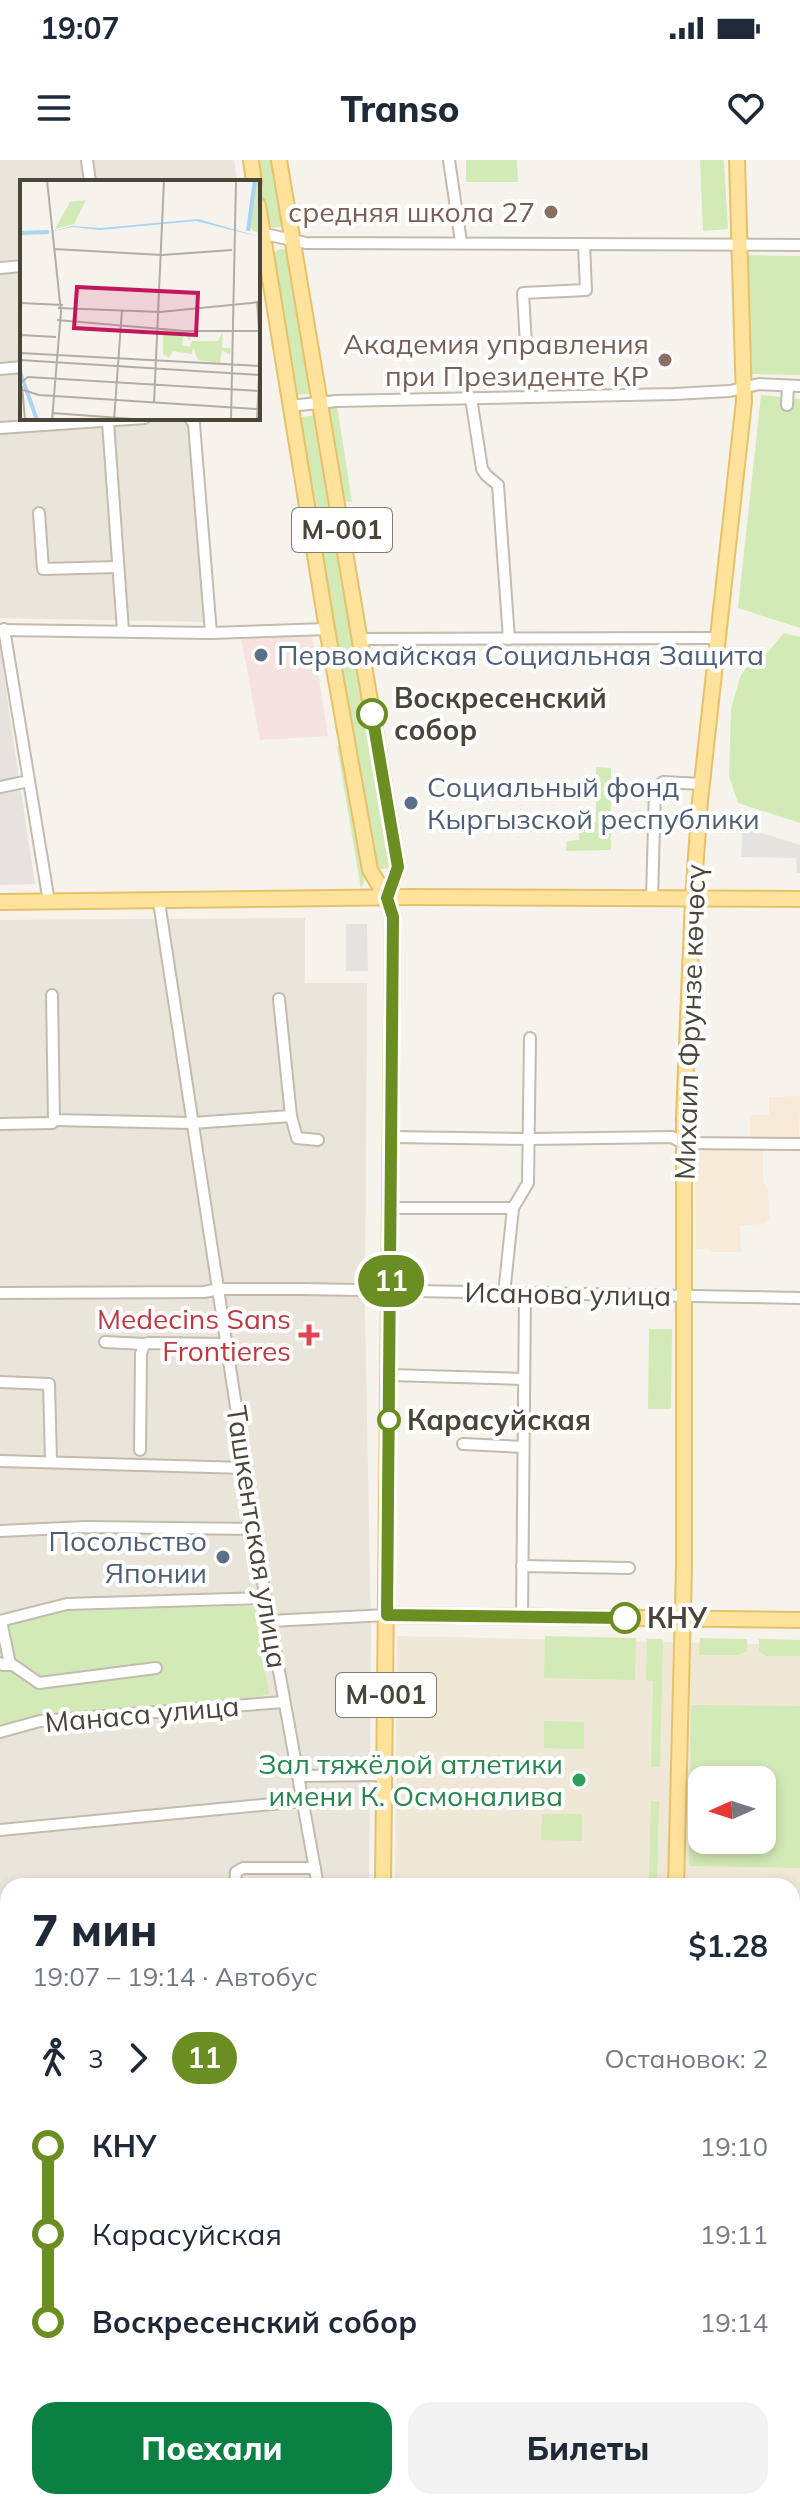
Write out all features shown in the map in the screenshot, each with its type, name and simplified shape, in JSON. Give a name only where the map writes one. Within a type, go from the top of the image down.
[{"type":"main road","points":[[251,160],[254,180]]},
{"type":"main road","name":"М-001","points":[[279,160],[398,867],[387,898]]},
{"type":"main road","name":"Михаил Фрунзе көчөсү","points":[[676,1878],[683,1618],[683,1143],[693,899],[702,784],[744,387],[737,160]]},
{"type":"main road","name":"М-001","points":[[260,233],[370,870],[387,898],[393,917],[383,1878]]},
{"type":"main road","points":[[0,902],[387,898],[800,899]]},
{"type":"main road","points":[[387,1615],[800,1620]]},
{"type":"street","points":[[87,160],[90,180]]},
{"type":"street","points":[[449,160],[461,242]]},
{"type":"street","points":[[260,233],[306,243],[800,245]]},
{"type":"street","points":[[526,344],[523,293],[586,290],[584,245]]},
{"type":"street","points":[[0,268],[20,266]]},
{"type":"street","points":[[0,369],[20,367]]},
{"type":"street","points":[[290,406],[321,402],[674,394],[730,391],[759,384],[794,386],[787,405]]},
{"type":"street","points":[[471,398],[482,469],[498,485],[509,639]]},
{"type":"street","points":[[0,428],[109,420],[123,631]]},
{"type":"street","points":[[191,420],[211,633]]},
{"type":"street","points":[[39,513],[43,569],[118,567]]},
{"type":"street","points":[[49,902],[2,630],[211,633],[327,629]]},
{"type":"street","points":[[359,639],[718,638]]},
{"type":"street","points":[[0,787],[29,781]]},
{"type":"street","points":[[652,899],[655,789],[663,782],[702,784]]},
{"type":"street","name":"Ташкентская улица","points":[[159,902],[266,1598],[317,1878]]},
{"type":"street","points":[[52,995],[54,1120]]},
{"type":"street","points":[[279,999],[291,1116],[297,1138],[318,1140]]},
{"type":"street","points":[[504,1294],[513,1208],[528,1183],[530,1038]]},
{"type":"street","points":[[0,1124],[52,1123],[54,1120],[192,1123],[291,1116]]},
{"type":"street","points":[[392,1137],[672,1137],[683,1143],[800,1144]]},
{"type":"street","points":[[391,1208],[513,1208]]},
{"type":"street","name":"Исанова улица","points":[[0,1293],[204,1292],[220,1289],[800,1298]]},
{"type":"street","points":[[522,1617],[525,1295]]},
{"type":"street","points":[[105,1342],[227,1344]]},
{"type":"street","points":[[140,1450],[141,1354],[144,1344]]},
{"type":"street","points":[[390,1375],[524,1379]]},
{"type":"street","points":[[0,1382],[49,1384],[51,1461]]},
{"type":"street","points":[[463,1444],[523,1447]]},
{"type":"street","points":[[0,1461],[245,1468]]},
{"type":"street","points":[[0,1531],[86,1527],[255,1529]]},
{"type":"street","points":[[522,1566],[629,1568]]},
{"type":"street","points":[[156,1668],[39,1683],[5,1664],[1,1621],[67,1604],[266,1598]]},
{"type":"street","points":[[270,1621],[387,1615]]},
{"type":"street","name":"Манаса улица","points":[[0,1732],[40,1721],[284,1702]]},
{"type":"street","points":[[299,1776],[385,1775]]},
{"type":"street","points":[[0,1830],[304,1801]]},
{"type":"street","points":[[236,1878],[236,1872],[243,1868],[315,1868]]},
{"type":"shaded area","points":[[0,160],[234,160],[237,180],[20,180],[20,258],[0,261]]},
{"type":"shaded area","points":[[20,271],[20,420],[187,420],[205,622],[0,618],[0,275]]},
{"type":"shaded area","points":[[312,633],[328,736],[260,740],[241,637]]},
{"type":"shaded area","points":[[0,646],[15,752],[35,884],[0,885]]},
{"type":"shaded area","points":[[743,827],[800,845],[800,873],[797,873],[796,858],[741,857]]},
{"type":"shaded area","points":[[305,918],[305,983],[367,983],[365,1310],[371,1632],[369,1878],[0,1878],[0,920]]},
{"type":"shaded area","points":[[346,924],[367,924],[368,971],[346,971]]},
{"type":"shaded area","points":[[800,1096],[799,1137],[750,1137],[750,1115],[769,1115],[769,1097]]},
{"type":"shaded area","points":[[695,1150],[763,1150],[763,1182],[768,1189],[769,1219],[763,1224],[740,1225],[741,1252],[696,1249]]},
{"type":"shaded area","points":[[397,1636],[800,1645],[800,1878],[395,1878]]},
{"type":"green space","points":[[256,160],[273,160],[284,227],[267,228]]},
{"type":"green space","points":[[466,160],[517,160],[518,182],[466,182]]},
{"type":"green space","points":[[700,160],[724,160],[728,229],[703,231]]},
{"type":"green space","points":[[281,249],[289,254],[315,393],[298,395],[274,256]]},
{"type":"green space","points":[[746,255],[800,256],[800,375],[752,374]]},
{"type":"green space","points":[[761,395],[800,399],[800,628],[738,608]]},
{"type":"green space","points":[[337,406],[352,502],[344,501],[329,413],[329,409]]},
{"type":"green space","points":[[317,415],[390,868],[374,870],[301,417]]},
{"type":"green space","points":[[784,633],[800,637],[800,823],[738,803],[729,776],[731,709],[740,677]]},
{"type":"green space","points":[[337,746],[342,746],[364,881],[361,889]]},
{"type":"green space","points":[[596,767],[611,768],[611,850],[566,851],[567,841],[579,840],[579,823],[596,822]]},
{"type":"green space","points":[[649,1329],[672,1329],[671,1409],[648,1409]]},
{"type":"green space","points":[[254,1606],[269,1694],[244,1699],[22,1719],[0,1726],[0,1666],[11,1664],[4,1625],[74,1609]]},
{"type":"green space","points":[[545,1636],[636,1638],[635,1680],[544,1678]]},
{"type":"green space","points":[[700,1638],[747,1639],[747,1651],[738,1655],[699,1655]]},
{"type":"green space","points":[[647,1639],[663,1639],[660,1767],[651,1767],[653,1681],[646,1680]]},
{"type":"green space","points":[[759,1639],[800,1640],[800,1656],[766,1656],[759,1651]]},
{"type":"green space","points":[[691,1705],[800,1706],[800,1868],[689,1866],[689,1854],[776,1854],[776,1766],[690,1766]]},
{"type":"green space","points":[[544,1721],[584,1722],[584,1749],[544,1748]]},
{"type":"green space","points":[[651,1801],[659,1801],[657,1878],[649,1878]]},
{"type":"green space","points":[[542,1814],[582,1814],[582,1841],[541,1840]]},
{"type":"bus line","name":"11","points":[[372,714],[398,867],[387,898],[393,917],[387,1615],[625,1618]]},
{"type":"place","name":"средняя школа 27","points":[[551,212]]},
{"type":"place","name":"Академия управления при Президенте КР","points":[[665,360]]},
{"type":"place","name":"Первомайская Социальная Защита","points":[[261,655]]},
{"type":"place","name":"Воскресенский собор","points":[[372,714]]},
{"type":"place","name":"Социальный фонд Кыргызской республики","points":[[411,803]]},
{"type":"place","name":"Medecins Sans Frontieres","points":[[309,1335]]},
{"type":"place","name":"Карасуйская","points":[[389,1420]]},
{"type":"place","name":"Посольство Японии","points":[[223,1557]]},
{"type":"place","name":"КНУ","points":[[625,1618]]},
{"type":"place","name":"Зал тяжёлой атлетики имени К. Осмоналива","points":[[579,1780]]}]
